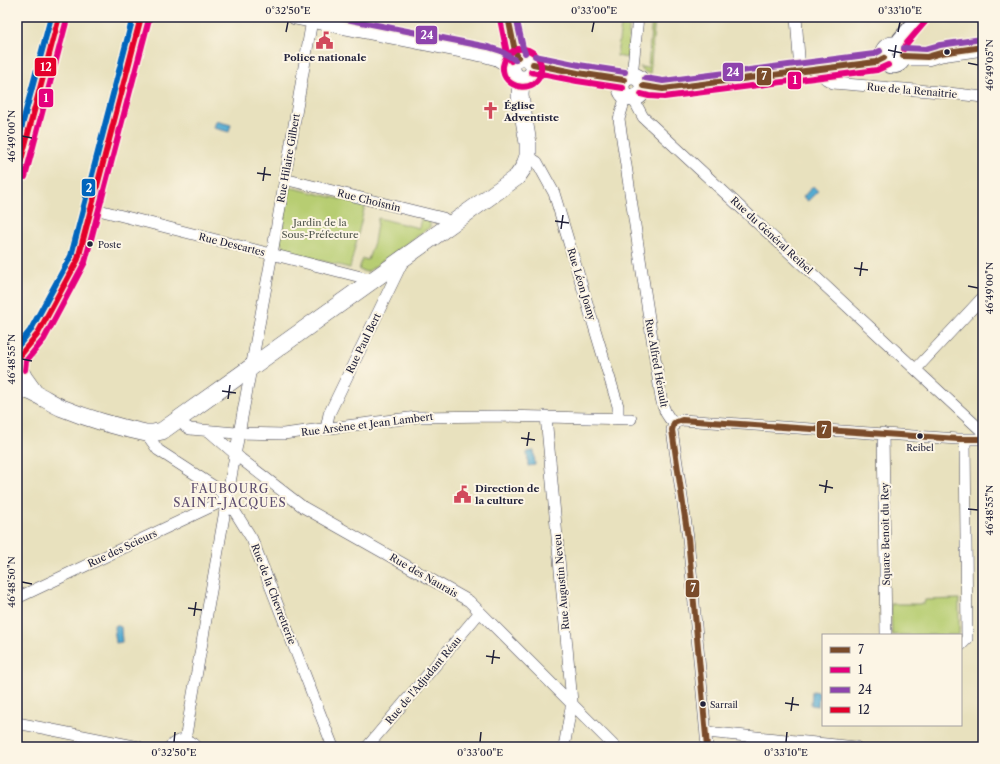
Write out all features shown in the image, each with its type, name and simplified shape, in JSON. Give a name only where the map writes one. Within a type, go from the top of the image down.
[{"type":"main road","points":[[17,175],[59,17]]},
{"type":"main road","points":[[34,392],[24,378],[18,362],[37,335],[78,258],[142,17]]},
{"type":"main road","points":[[295,17],[486,55],[523,68],[578,74],[631,88],[663,89],[876,62],[884,58],[888,63],[894,64],[900,62],[900,51],[911,57],[927,57],[941,53],[983,47]]},
{"type":"main road","points":[[17,388],[34,392],[59,406],[85,417],[146,433],[162,431],[517,177],[524,167],[528,156],[528,143],[520,96],[523,68],[515,51],[508,17]]},
{"type":"street","points":[[631,88],[638,17]]},
{"type":"street","points":[[796,17],[807,70]]},
{"type":"street","points":[[900,51],[900,39],[919,17]]},
{"type":"street","name":"Rue Hilaire Gilbert","points":[[185,740],[272,254],[312,20]]},
{"type":"street","points":[[837,67],[837,75],[841,84]]},
{"type":"street","name":"Rue de la Renaitrie","points":[[807,70],[833,83],[983,97]]},
{"type":"street","name":"Rue du Général Reibel","points":[[631,88],[636,104],[643,117],[983,432]]},
{"type":"street","name":"Rue Alfred Hérault","points":[[631,88],[624,102],[619,119],[661,398],[666,415],[674,422]]},
{"type":"street","name":"Rue Léon Joany","points":[[528,156],[537,162],[554,193],[618,406],[618,414],[613,419]]},
{"type":"street","name":"Rue Choisnin","points":[[284,179],[443,218],[452,224]]},
{"type":"street","name":"Rue Descartes","points":[[91,208],[373,280]]},
{"type":"street","name":"Rue Paul Bert","points":[[326,429],[329,414],[404,259]]},
{"type":"street","points":[[916,369],[983,297]]},
{"type":"street","name":"Rue Arsène et Jean Lambert","points":[[179,420],[190,429],[210,432],[282,434],[417,416],[546,416],[631,419]]},
{"type":"street","name":"Rue Augustin Neveu","points":[[546,416],[572,702],[564,747]]},
{"type":"street","points":[[707,747],[688,538],[672,430],[674,422],[682,420],[965,440],[983,439]]},
{"type":"street","name":"Rue des Naurais","points":[[210,432],[236,455],[303,507],[468,601],[616,747]]},
{"type":"street","name":"Rue de la Chevretterie","points":[[146,433],[158,450],[218,489],[227,499],[252,539],[260,554],[333,747]]},
{"type":"street","name":"Square Benoit du Rey","points":[[883,434],[886,634]]},
{"type":"street","points":[[962,644],[967,639],[965,440]]},
{"type":"street","name":"Rue des Scieurs","points":[[17,598],[227,499]]},
{"type":"street","name":"Rue de l'Adjudant Réau","points":[[367,747],[480,612]]},
{"type":"street","points":[[17,723],[139,747]]},
{"type":"street","points":[[706,732],[791,744],[856,747]]},
{"type":"street","points":[[170,747],[176,742],[185,740],[196,747]]},
{"type":"green space","points":[[622,17],[630,17],[627,58],[617,56]]},
{"type":"green space","points":[[652,17],[655,17],[650,74],[643,71],[640,67],[648,68]]},
{"type":"green space","name":"Jardin de la Sous-Préfecture","points":[[289,187],[365,205],[350,268],[283,251],[284,245],[280,243]]},
{"type":"green space","name":"Jardin de la Sous-Préfecture","points":[[378,218],[419,228],[421,218],[430,220],[430,227],[367,272],[359,270],[362,259],[368,260],[374,242]]},
{"type":"green space","points":[[959,599],[959,634],[892,634],[891,604],[924,604],[925,600]]},
{"type":"water","points":[[216,121],[231,125],[229,132],[214,128]]},
{"type":"water","points":[[813,186],[818,191],[808,201],[803,197]]},
{"type":"water","points":[[534,451],[535,465],[528,466],[527,452]]},
{"type":"water","points":[[116,625],[121,627],[122,642],[116,643],[114,628]]},
{"type":"water","points":[[812,691],[819,692],[818,706],[811,705]]},
{"type":"transit line","name":"2","points":[[17,144],[51,17]]},
{"type":"transit line","name":"12","points":[[17,175],[59,17]]},
{"type":"transit line","name":"2","points":[[17,347],[30,331],[71,256],[133,17]]},
{"type":"transit line","name":"12","points":[[17,369],[18,358],[37,335],[78,259],[141,17]]},
{"type":"transit line","name":"24","points":[[336,17],[488,47],[501,51],[515,60]]},
{"type":"transit line","name":"7","points":[[508,17],[515,51],[518,57]]},
{"type":"transit line","name":"24","points":[[516,17],[525,53]]},
{"type":"transit line","name":"1","points":[[25,177],[67,19]]},
{"type":"transit line","name":"1","points":[[25,370],[26,361],[44,339],[85,262],[149,19]]},
{"type":"transit line","name":"1","points":[[500,19],[507,53],[511,61]]},
{"type":"transit line","name":"1","points":[[904,49],[907,43],[925,22]]},
{"type":"transit line","name":"24","points":[[904,48],[926,49],[940,45],[982,39]]},
{"type":"transit line","name":"7","points":[[903,56],[927,57],[941,53],[983,47]]},
{"type":"transit line","name":"1","points":[[513,51],[506,57],[504,62],[504,74],[513,84],[520,86],[534,84],[541,71],[540,61],[531,51],[518,49]]},
{"type":"transit line","name":"24","points":[[645,78],[663,81],[874,54],[880,51]]},
{"type":"transit line","name":"24","points":[[535,56],[625,72]]},
{"type":"transit line","name":"7","points":[[643,86],[663,89],[876,62],[884,58]]},
{"type":"transit line","name":"7","points":[[533,64],[624,80]]},
{"type":"transit line","name":"1","points":[[641,94],[664,97],[877,70],[888,65]]},
{"type":"transit line","name":"1","points":[[531,72],[623,88]]},
{"type":"transit line","name":"7","points":[[707,747],[688,538],[672,430],[674,423],[682,420],[958,439],[983,439]]},
{"type":"place","name":"Police nationale","points":[[325,40]]},
{"type":"place","name":"Église Adventiste","points":[[491,111]]},
{"type":"place","name":"Poste","points":[[90,244]]},
{"type":"place","name":"Reibel","points":[[920,436]]},
{"type":"place","name":"Direction de la culture","points":[[462,494]]},
{"type":"place","name":"Sarrail","points":[[703,704]]},
{"type":"district","name":"FAUBOURG SAINT-JACQUES","points":[[230,496]]}]
